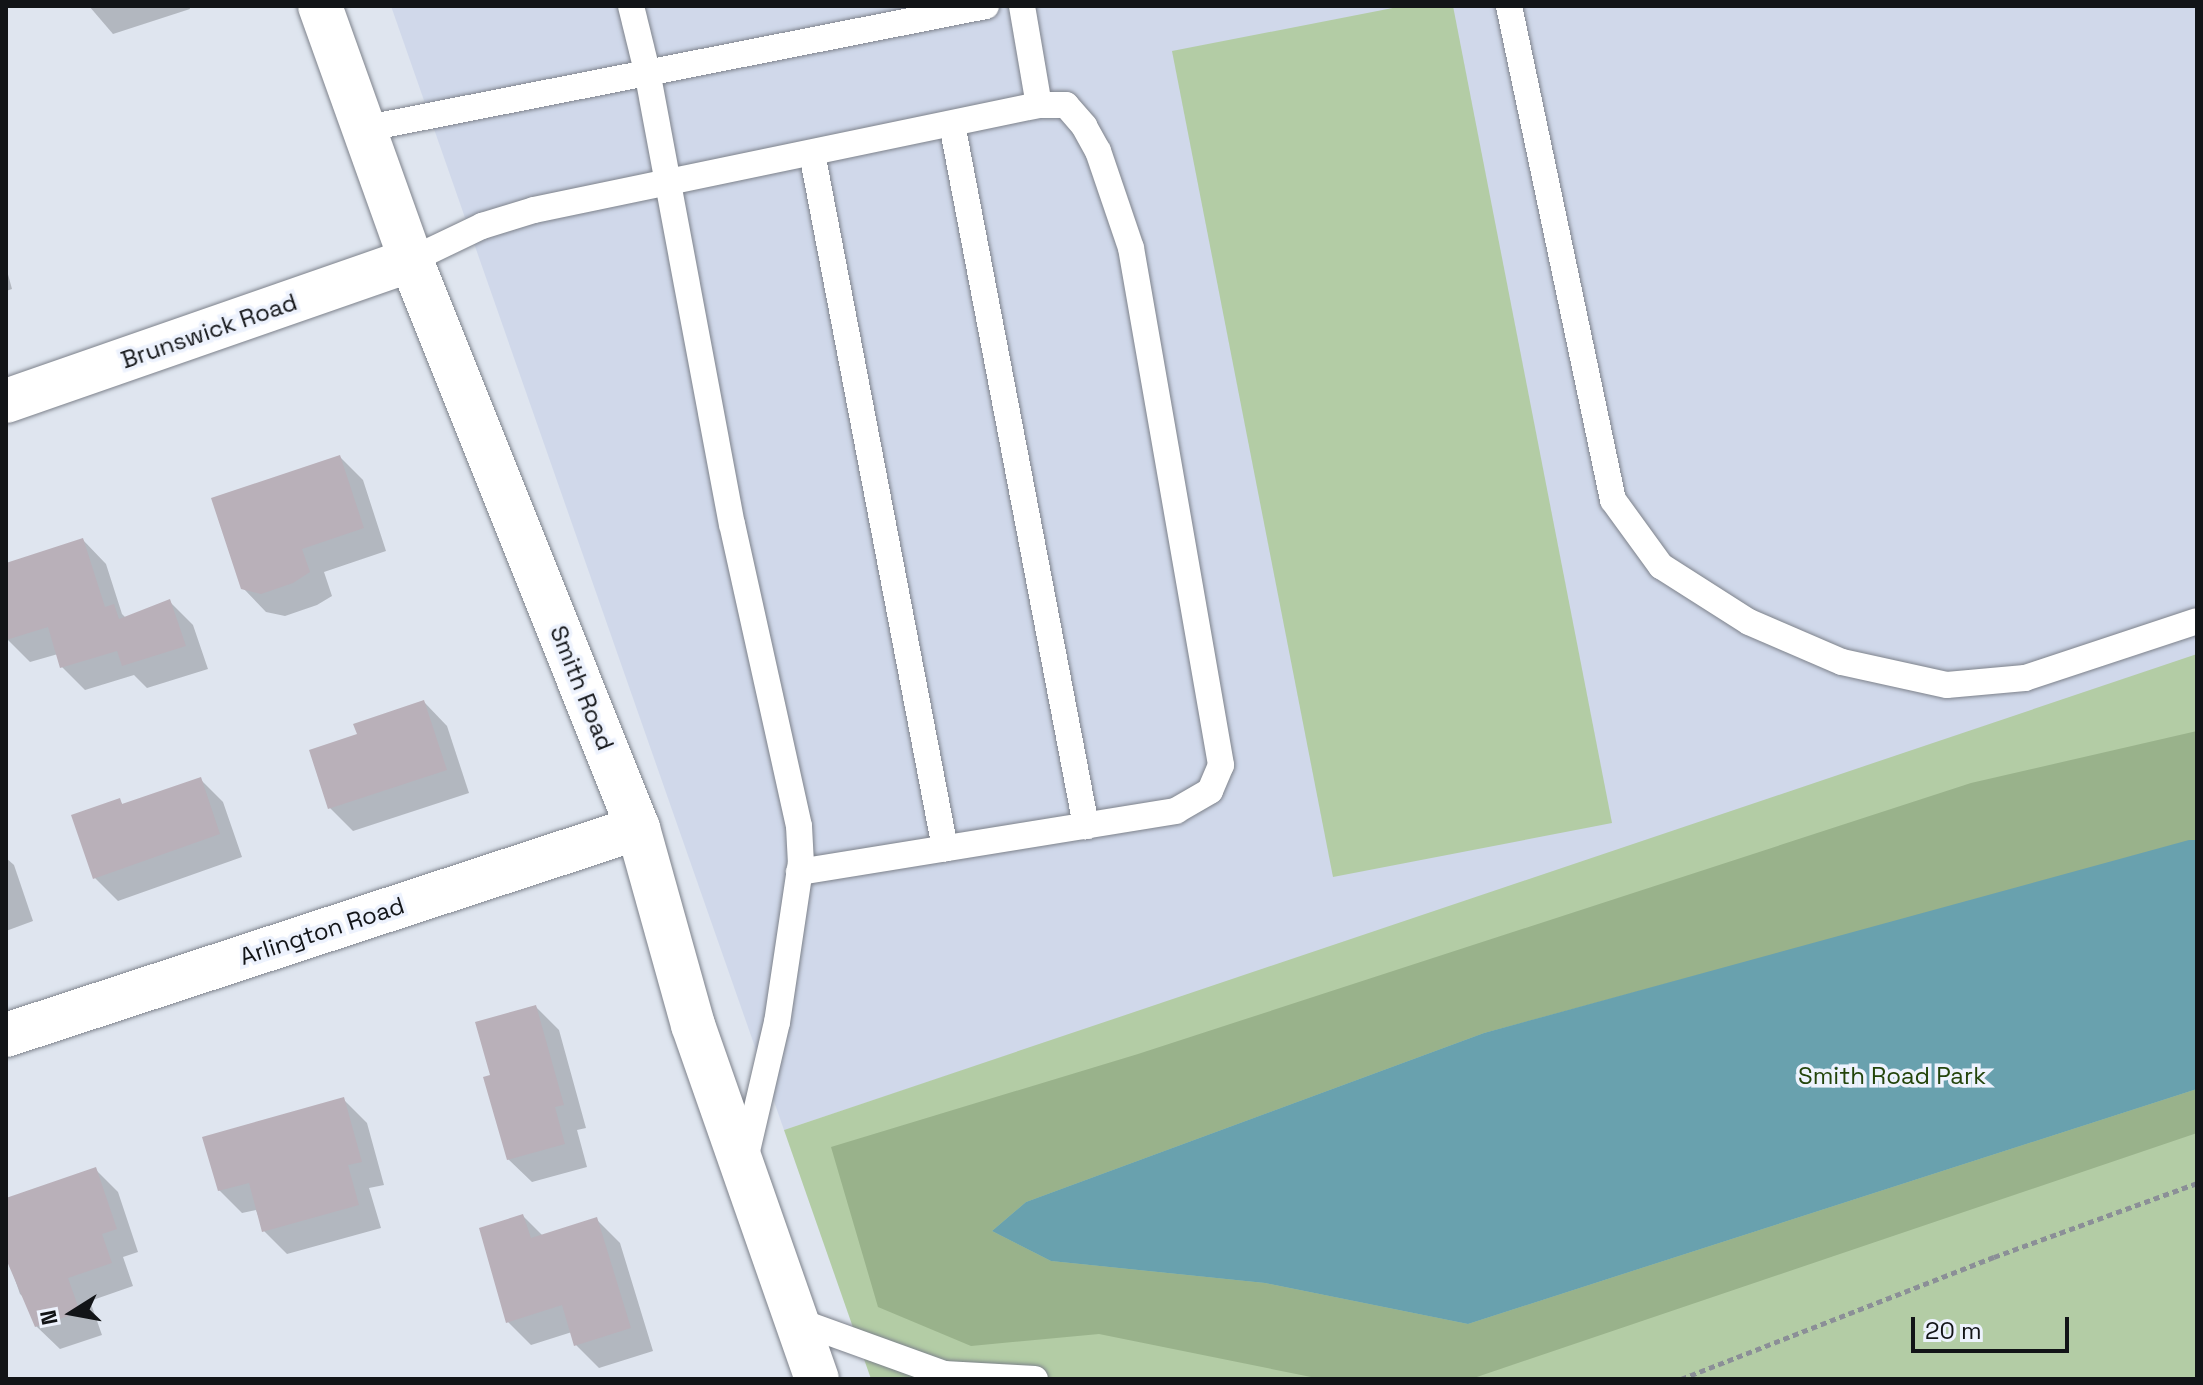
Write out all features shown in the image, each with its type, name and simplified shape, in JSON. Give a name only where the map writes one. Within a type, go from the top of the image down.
[{"type":"street","name":"Smith Road","points":[[320,6],[411,260],[638,828],[693,1025],[817,1379]]},
{"type":"street","name":"Brunswick Road","points":[[6,401],[411,260]]},
{"type":"street","name":"Arlington Road","points":[[6,1035],[638,828]]},
{"type":"lane","points":[[631,6],[647,71],[732,524],[799,826],[799,872],[777,1022],[743,1170]]},
{"type":"lane","points":[[363,129],[986,6]]},
{"type":"lane","points":[[1022,6],[1039,105]]},
{"type":"lane","points":[[1509,6],[1613,500],[1661,566],[1749,622],[1842,662],[1947,685],[2025,678],[2197,621]]},
{"type":"lane","points":[[411,260],[482,226],[534,210],[1039,105],[1066,105],[1084,126],[1098,151],[1131,248],[1221,765],[1210,791],[1176,811],[799,872]]},
{"type":"lane","points":[[952,124],[1086,826]]},
{"type":"lane","points":[[812,153],[945,848]]},
{"type":"lane","points":[[795,1320],[944,1374],[1035,1379]]},
{"type":"path","points":[[1681,1379],[1994,1257],[2197,1183]]},
{"type":"shaded area","points":[[391,6],[2197,6],[2197,659],[784,1130]]},
{"type":"green space","points":[[1403,6],[1453,6],[1612,823],[1333,877],[1172,51]]},
{"type":"green space","name":"Smith Road Park","points":[[2197,654],[2197,1379],[871,1379],[784,1130]]},
{"type":"green space","points":[[2197,731],[2197,840],[1484,1033],[1026,1202],[992,1231],[1051,1261],[1265,1283],[1468,1324],[2197,1089],[2197,1133],[1471,1379],[1321,1379],[1099,1334],[971,1346],[878,1307],[831,1147],[1138,1054],[1971,783]]},
{"type":"water","points":[[2197,840],[2197,1089],[1468,1324],[1265,1283],[1051,1261],[992,1231],[1026,1202],[1484,1033]]},
{"type":"building","points":[[340,455],[364,528],[302,549],[310,572],[293,583],[261,594],[241,589],[211,498]]},
{"type":"building","points":[[83,538],[105,607],[114,604],[119,619],[170,599],[186,646],[122,666],[117,651],[60,668],[48,627],[6,640],[6,563]]},
{"type":"building","points":[[424,700],[447,770],[328,809],[309,750],[357,734],[353,724]]},
{"type":"building","points":[[201,777],[220,834],[93,879],[71,815],[120,798],[122,804]]},
{"type":"building","points":[[536,1005],[564,1105],[555,1107],[565,1144],[507,1160],[483,1077],[490,1075],[475,1022]]},
{"type":"building","points":[[344,1097],[362,1162],[348,1165],[359,1205],[262,1232],[249,1183],[218,1191],[202,1137]]},
{"type":"building","points":[[96,1167],[117,1229],[102,1234],[112,1263],[68,1278],[80,1312],[35,1327],[6,1259],[6,1198]]},
{"type":"building","points":[[523,1214],[531,1238],[597,1217],[631,1328],[574,1346],[562,1305],[506,1323],[479,1228]]}]
